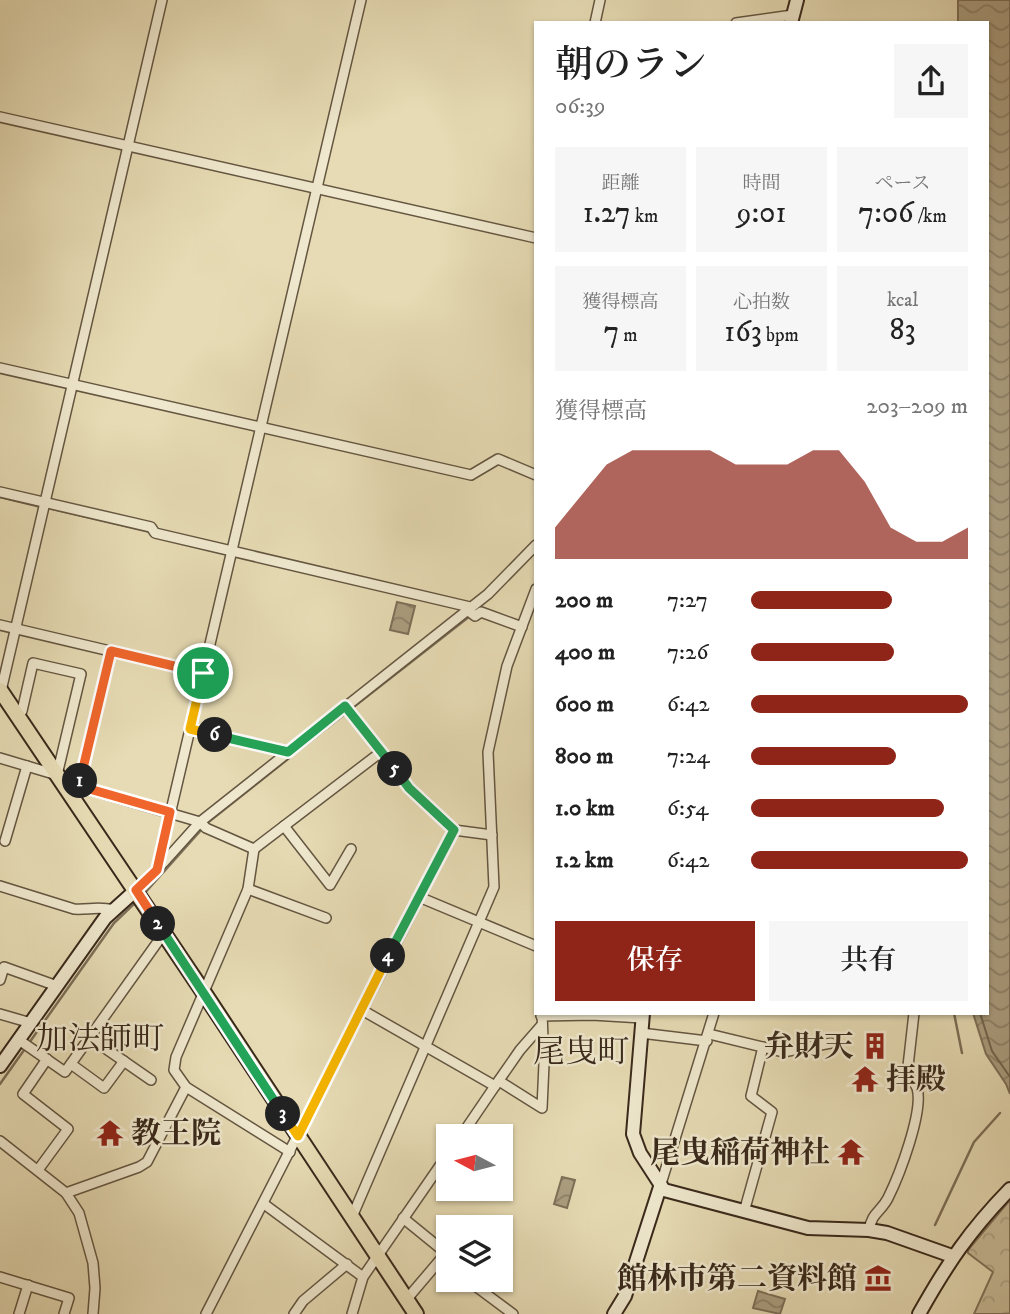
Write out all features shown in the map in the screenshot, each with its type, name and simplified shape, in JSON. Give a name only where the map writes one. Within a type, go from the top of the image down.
[{"type":"main road","points":[[0,691],[136,890],[416,1314]]},
{"type":"street","points":[[0,691],[17,629],[162,0]]},
{"type":"street","points":[[157,870],[360,0]]},
{"type":"street","points":[[595,21],[600,0]]},
{"type":"street","points":[[764,21],[792,19],[797,0]]},
{"type":"street","points":[[0,117],[534,238]]},
{"type":"street","points":[[0,368],[471,475],[498,459],[534,474]]},
{"type":"street","points":[[0,492],[151,527],[155,533],[468,608],[475,616],[481,611],[522,627]]},
{"type":"street","points":[[0,1066],[113,910],[157,870],[200,821],[488,594],[534,547]]},
{"type":"street","points":[[352,1217],[494,887],[490,742],[507,666],[534,594]]},
{"type":"street","points":[[0,625],[203,673]]},
{"type":"street","points":[[79,786],[111,651]]},
{"type":"street","points":[[17,716],[22,711],[33,663],[81,674],[59,778]]},
{"type":"street","points":[[345,706],[409,788],[454,830],[492,835]]},
{"type":"street","points":[[190,729],[288,752]]},
{"type":"street","points":[[290,1152],[186,1087],[174,1070],[175,1061],[247,890],[254,849],[381,752]]},
{"type":"street","points":[[0,758],[79,786],[200,821],[206,828],[254,849]]},
{"type":"street","points":[[5,841],[27,766]]},
{"type":"street","points":[[284,826],[330,885],[351,849]]},
{"type":"street","points":[[206,1314],[454,830]]},
{"type":"street","points":[[0,886],[74,909],[102,906],[113,910]]},
{"type":"street","points":[[247,890],[326,918]]},
{"type":"street","points":[[419,897],[534,946]]},
{"type":"street","points":[[19,1040],[65,1072],[164,933]]},
{"type":"street","points":[[0,980],[4,967],[57,986]]},
{"type":"street","points":[[362,1010],[542,1108],[542,1015]]},
{"type":"street","points":[[0,1014],[31,1023]]},
{"type":"street","points":[[618,1015],[643,1016],[633,1135],[640,1153],[660,1186],[668,1192],[808,1228],[887,1233],[953,1256]]},
{"type":"street","points":[[614,1314],[625,1296],[714,1015]]},
{"type":"street","points":[[869,1230],[870,1219],[886,1202],[895,1182],[919,1104],[917,1085],[907,1075],[914,1015]]},
{"type":"street","points":[[469,1124],[520,1050],[541,1026]]},
{"type":"street","points":[[641,1033],[708,1037],[783,1052],[831,1043]]},
{"type":"street","points":[[89,1037],[151,1080]]},
{"type":"street","points":[[744,1212],[772,1112],[751,1096],[763,1047]]},
{"type":"street","points":[[38,1170],[68,1129],[23,1094],[47,1059]]},
{"type":"street","points":[[71,1064],[104,1088],[124,1061]]},
{"type":"street","points":[[66,1193],[147,1162],[186,1087]]},
{"type":"street","points":[[0,1141],[66,1193],[79,1213],[93,1263],[93,1314]]},
{"type":"street","points":[[352,1314],[363,1277],[436,1171]]},
{"type":"street","points":[[919,1314],[969,1234],[1010,1189]]},
{"type":"street","points":[[264,1204],[363,1277]]},
{"type":"street","points":[[403,1218],[436,1245]]},
{"type":"street","points":[[294,1314],[303,1301],[347,1264]]},
{"type":"street","points":[[406,1300],[436,1266]]},
{"type":"street","points":[[0,1277],[69,1298],[64,1314]]},
{"type":"street","points":[[19,1314],[28,1285]]},
{"type":"street","points":[[484,1292],[507,1313]]},
{"type":"green space","points":[[1010,1200],[1010,1314],[974,1314],[993,1272],[968,1253],[968,1250]]},
{"type":"water","points":[[958,0],[1010,0],[1010,1094],[986,1054],[974,1015],[989,1015],[989,21],[958,21]]},
{"type":"water","points":[[397,602],[415,606],[408,634],[390,630]]},
{"type":"water","points":[[562,1177],[575,1180],[567,1208],[554,1204]]},
{"type":"water","points":[[758,1291],[785,1299],[780,1314],[753,1308]]},
{"type":"waterway","points":[[0,497],[41,507]]},
{"type":"waterway","points":[[48,508],[150,532]]},
{"type":"waterway","points":[[475,611],[485,601]]},
{"type":"waterway","points":[[351,709],[470,616]]},
{"type":"waterway","points":[[206,824],[346,713]]},
{"type":"waterway","points":[[143,895],[202,829]]},
{"type":"waterway","points":[[0,1084],[114,923],[136,902]]},
{"type":"waterway","points":[[954,1015],[962,1053]]},
{"type":"waterway","points":[[935,1225],[974,1142],[1000,1113]]},
{"type":"place","name":"弁財天","points":[[875,1046]]},
{"type":"place","name":"拝殿","points":[[865,1079]]},
{"type":"place","name":"教王院","points":[[110,1133]]},
{"type":"place","name":"尾曳稲荷神社","points":[[851,1152]]},
{"type":"place","name":"館林市第二資料館","points":[[878,1278]]},
{"type":"district","name":"加法師町","points":[[100,1038]]},
{"type":"district","name":"尾曳町","points":[[581,1051]]},
{"type":"route","points":[[111,651],[203,673],[190,729],[288,752],[345,706],[409,788],[454,830],[298,1136],[136,890],[157,870],[170,812],[79,786],[111,651]]}]
